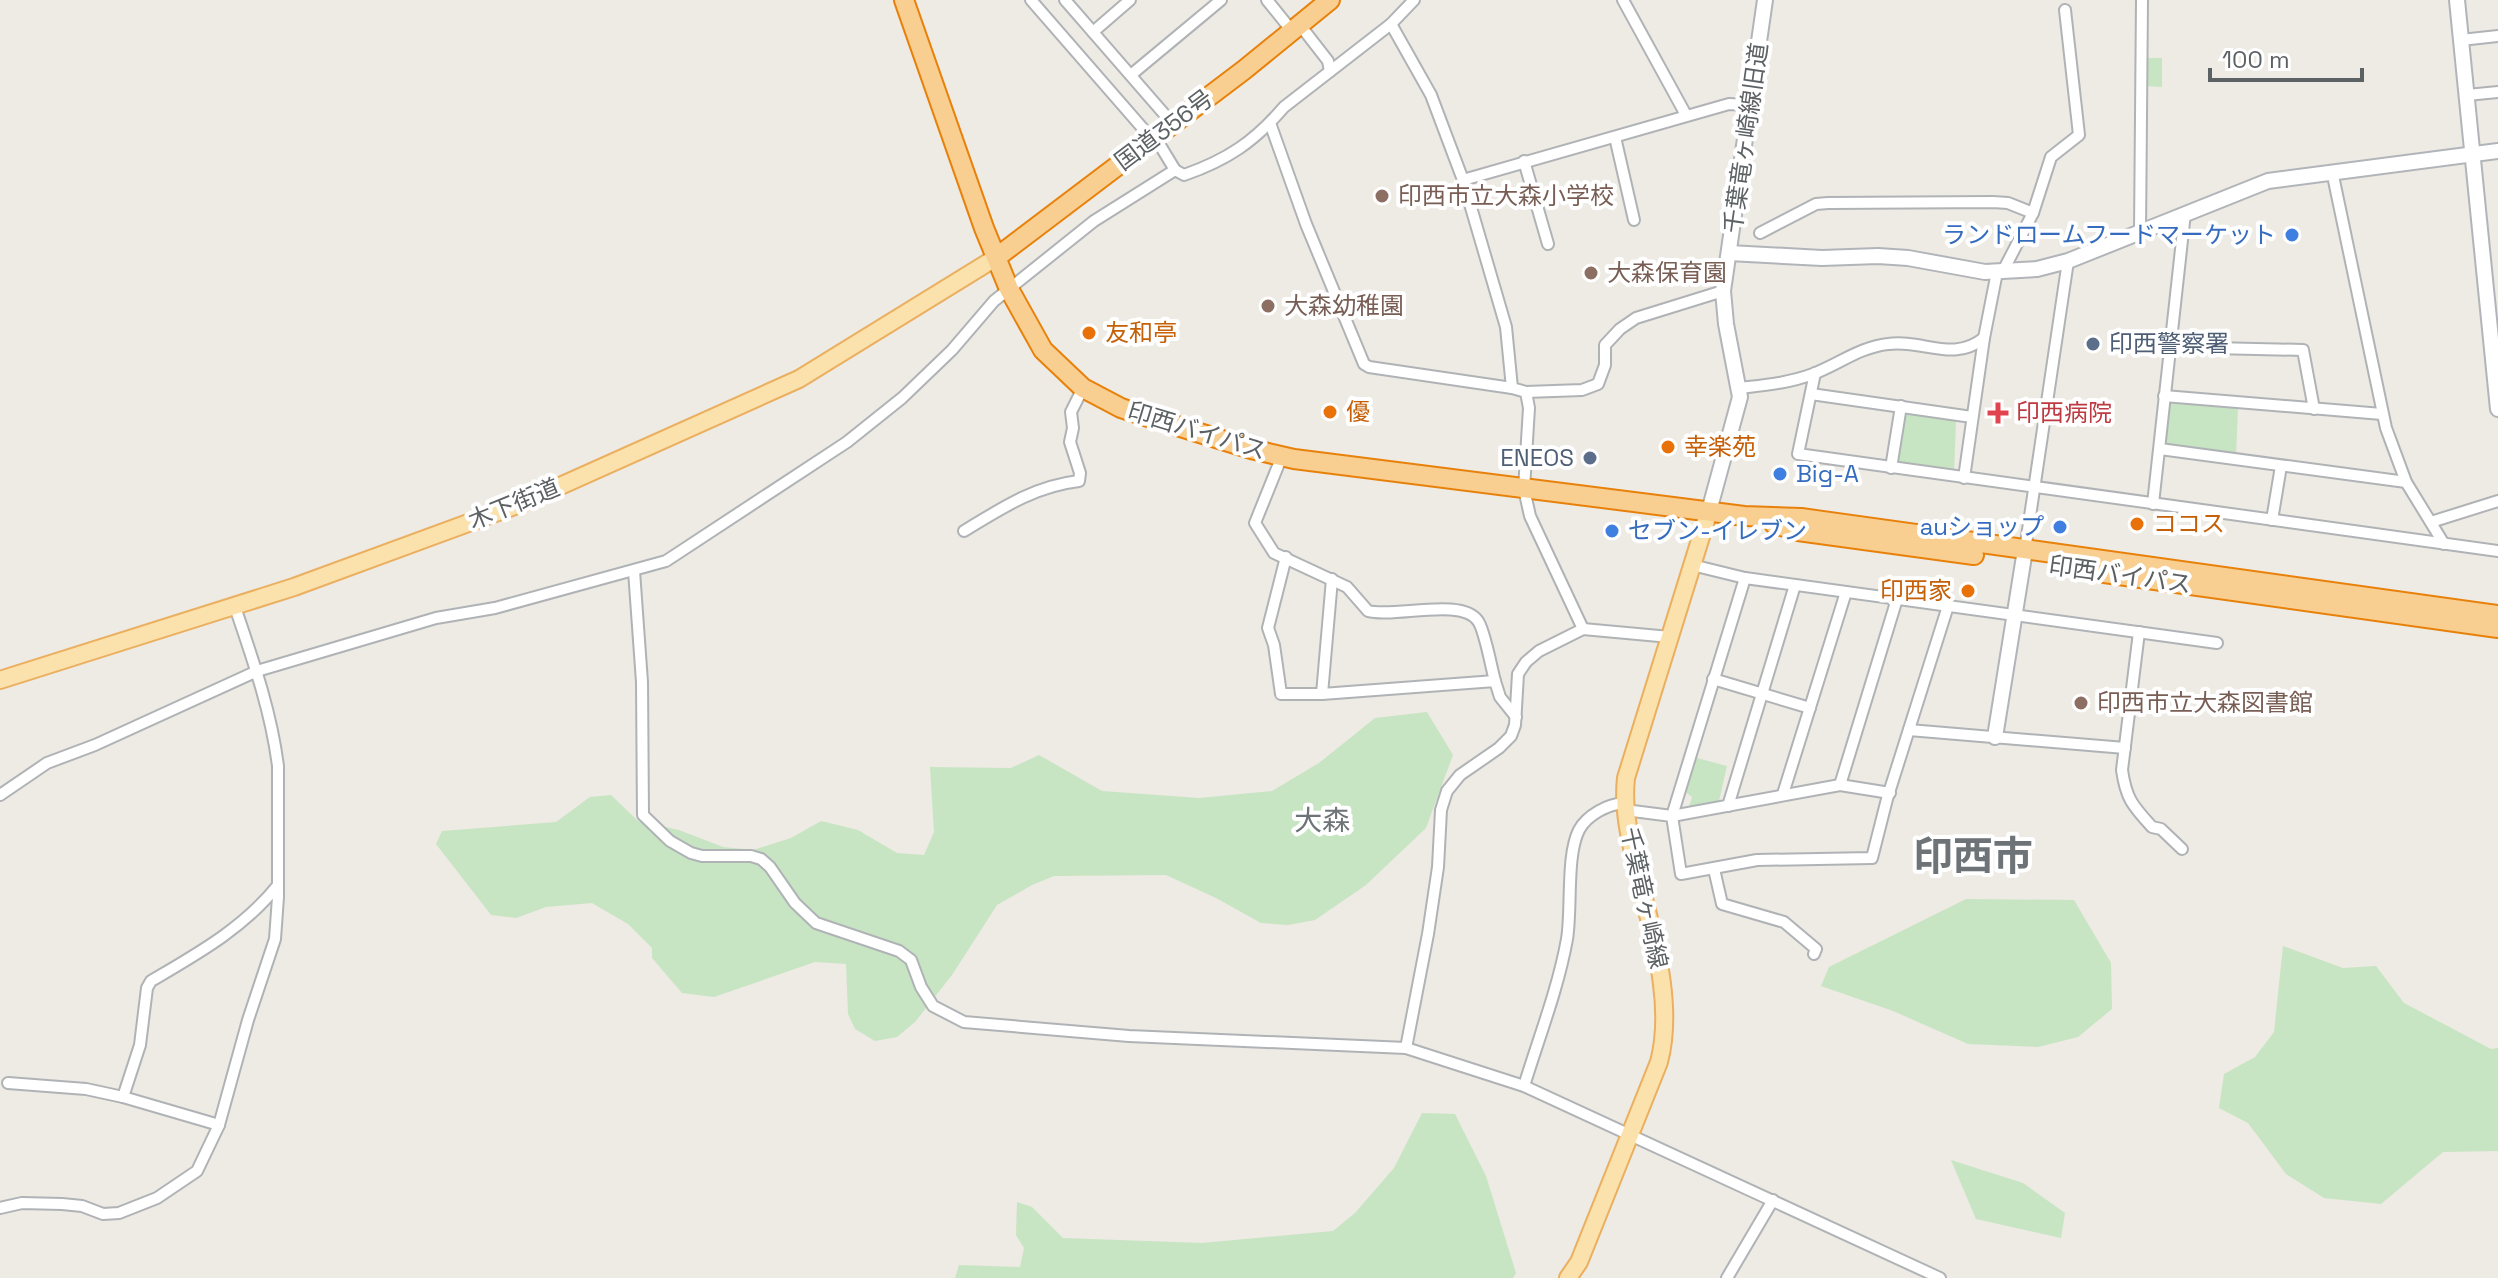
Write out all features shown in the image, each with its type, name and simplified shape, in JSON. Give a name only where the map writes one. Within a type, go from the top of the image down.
[{"type":"highway","name":"印西バイパス","points":[[904,0],[1009,289],[1043,350],[1083,388],[1121,408],[1282,456],[1350,468],[1744,516],[1801,518],[2024,556],[2498,628]]},
{"type":"highway","name":"国道356号","points":[[997,257],[1330,0]]},
{"type":"highway","name":"印西バイパス","points":[[2024,556],[2498,615]]},
{"type":"main road","name":"木下街道","points":[[0,680],[235,607],[501,511],[799,379],[997,257]]},
{"type":"main road","name":"千葉竜ヶ崎線","points":[[1568,1278],[1579,1262],[1662,1052],[1666,1007],[1625,807],[1626,778],[1709,511]]},
{"type":"street","points":[[1031,0],[1153,138],[1175,170],[1184,175],[1234,154],[1284,107],[1391,24],[1414,0]]},
{"type":"street","points":[[1065,0],[1172,123]]},
{"type":"street","points":[[1093,32],[1130,0]]},
{"type":"street","points":[[1132,74],[1221,0]]},
{"type":"street","points":[[1267,0],[1328,61],[1330,71]]},
{"type":"street","points":[[1623,0],[1686,115]]},
{"type":"street","name":"千葉竜ヶ崎線旧道","points":[[1709,511],[1738,406],[1740,388],[1726,324],[1723,291],[1765,0]]},
{"type":"street","points":[[2140,232],[2142,0]]},
{"type":"street","points":[[2457,0],[2498,409]]},
{"type":"street","points":[[1964,478],[1984,338],[2000,272],[2033,213],[2051,157],[2079,135],[2065,10]]},
{"type":"street","points":[[1391,24],[1431,95],[1463,180],[1506,327],[1512,388]]},
{"type":"street","points":[[2461,40],[2498,36]]},
{"type":"street","points":[[2467,95],[2498,92]]},
{"type":"street","points":[[1463,180],[1686,115],[1729,104],[1751,105]]},
{"type":"street","points":[[1270,123],[1306,224],[1364,364],[1369,367],[1526,392],[1582,390],[1598,384],[1605,365],[1605,345],[1620,329],[1636,318],[1723,291]]},
{"type":"street","points":[[1615,137],[1634,220]]},
{"type":"street","points":[[1729,253],[1822,258],[1878,256],[2000,272],[2037,269],[2068,261],[2268,181],[2498,151]]},
{"type":"street","points":[[1524,161],[1548,244]]},
{"type":"street","points":[[0,795],[47,763],[95,745],[257,671],[436,618],[495,608],[666,561],[847,442],[902,398],[952,350],[994,301],[1094,221],[1175,170]]},
{"type":"street","points":[[2332,171],[2382,414],[2406,482],[2444,544]]},
{"type":"street","points":[[1760,233],[1816,204],[1828,203],[1993,202],[2008,203],[2033,213]]},
{"type":"street","points":[[2153,504],[2185,213]]},
{"type":"street","points":[[1995,737],[2068,261]]},
{"type":"street","points":[[1740,388],[1780,384],[1815,373],[1872,347],[1891,343],[1955,350],[1971,348],[1984,338]]},
{"type":"street","points":[[2170,347],[2303,350],[2314,409]]},
{"type":"street","points":[[1815,373],[1798,454],[2498,551]]},
{"type":"street","points":[[964,531],[1031,491],[1057,483],[1079,481],[1080,473],[1070,442],[1073,428],[1071,412],[1083,388]]},
{"type":"street","points":[[1526,392],[1529,408],[1524,489],[1530,516],[1583,629]]},
{"type":"street","points":[[1811,394],[1972,417]]},
{"type":"street","points":[[2164,396],[2382,414]]},
{"type":"street","points":[[1891,468],[1901,406]]},
{"type":"street","points":[[2160,449],[2406,482]]},
{"type":"street","points":[[1282,456],[1255,523],[1274,553],[1347,587],[1360,605],[1375,613],[1448,609],[1467,611],[1478,621],[1500,697],[1516,717]]},
{"type":"street","points":[[2272,520],[2281,466]]},
{"type":"street","points":[[2431,522],[2498,501]]},
{"type":"street","points":[[1286,557],[1268,628],[1274,645],[1281,694],[1322,694],[1495,681]]},
{"type":"street","points":[[1692,565],[1745,578],[2217,643]]},
{"type":"street","points":[[634,571],[642,682],[643,815],[670,841],[691,853],[761,859],[795,903],[816,923],[899,951],[911,960],[927,998],[943,1013],[964,1022],[1052,1030],[1406,1048],[1524,1086],[1940,1278]]},
{"type":"street","points":[[1745,578],[1672,816],[1681,874],[1757,860],[1872,858],[1948,606]]},
{"type":"street","points":[[1322,694],[1332,579]]},
{"type":"street","points":[[1728,806],[1795,585]]},
{"type":"street","points":[[1783,794],[1846,592]]},
{"type":"street","points":[[1840,785],[1897,599]]},
{"type":"street","points":[[0,1208],[22,1203],[62,1204],[82,1206],[103,1214],[119,1213],[139,1206],[179,1185],[197,1171],[219,1125],[248,1020],[275,939],[278,885],[278,766],[270,715],[235,607]]},
{"type":"street","points":[[1406,1048],[1438,867],[1441,810],[1447,791],[1460,775],[1511,736],[1516,717],[1518,674],[1539,651],[1583,629],[1670,637]]},
{"type":"street","points":[[2139,632],[2122,770],[2128,799],[2152,827],[2161,829],[2182,849]]},
{"type":"street","points":[[1713,679],[1810,708]]},
{"type":"street","points":[[1909,730],[2125,748]]},
{"type":"street","points":[[1524,1086],[1567,938],[1574,841],[1580,826],[1601,810],[1625,807],[1672,816],[1840,785],[1890,793]]},
{"type":"street","points":[[1714,869],[1722,904],[1784,922],[1816,949],[1814,954]]},
{"type":"street","points":[[123,1097],[140,1045],[147,988],[151,981],[234,928],[278,885]]},
{"type":"street","points":[[8,1083],[86,1089],[219,1125]]},
{"type":"street","points":[[1727,1278],[1773,1200]]},
{"type":"green space","points":[[2144,58],[2162,58],[2162,87],[2144,86]]},
{"type":"green space","points":[[2167,400],[2238,407],[2236,456],[2161,446]]},
{"type":"green space","points":[[1904,412],[1956,421],[1954,473],[1895,465]]},
{"type":"green space","points":[[1427,712],[1453,755],[1426,828],[1366,885],[1315,920],[1288,925],[1261,923],[1166,875],[1054,876],[997,905],[952,975],[915,1022],[897,1037],[875,1041],[855,1029],[848,1014],[846,964],[815,962],[714,997],[682,993],[652,958],[652,948],[628,924],[592,903],[546,907],[516,918],[491,915],[436,844],[442,831],[556,822],[590,797],[611,795],[638,821],[679,830],[723,847],[753,850],[791,838],[821,821],[858,830],[897,853],[924,855],[934,832],[930,767],[1011,768],[1039,755],[1102,791],[1199,798],[1272,791],[1319,763],[1375,718]]},
{"type":"green space","points":[[1693,757],[1727,766],[1719,801],[1689,807],[1692,797],[1683,790]]},
{"type":"green space","points":[[1966,899],[2074,900],[2111,963],[2112,1009],[2078,1037],[2038,1047],[1968,1044],[1893,1011],[1821,986],[1829,967]]},
{"type":"green space","points":[[2283,946],[2343,968],[2376,966],[2404,1003],[2491,1049],[2498,1048],[2498,1151],[2443,1152],[2381,1204],[2324,1198],[2286,1174],[2248,1123],[2219,1108],[2224,1074],[2255,1057],[2274,1032]]},
{"type":"green space","points":[[1422,1113],[1455,1114],[1486,1176],[1516,1273],[1513,1278],[955,1278],[959,1265],[1020,1267],[1024,1248],[1016,1235],[1017,1202],[1032,1207],[1063,1238],[1202,1243],[1333,1231],[1355,1213],[1394,1168]]},
{"type":"green space","points":[[1951,1160],[2023,1183],[2065,1213],[2061,1238],[1976,1219]]},
{"type":"place","name":"印西市立大森小学校","points":[[1382,196]]},
{"type":"place","name":"ランドロームフードマーケット","points":[[2292,235]]},
{"type":"place","name":"大森保育園","points":[[1591,273]]},
{"type":"place","name":"大森幼稚園","points":[[1268,306]]},
{"type":"place","name":"友和亭","points":[[1089,333]]},
{"type":"place","name":"印西警察署","points":[[2093,344]]},
{"type":"place","name":"優","points":[[1330,412]]},
{"type":"place","name":"印西病院","points":[[1998,413]]},
{"type":"place","name":"幸楽苑","points":[[1668,447]]},
{"type":"place","name":"ENEOS","points":[[1590,458]]},
{"type":"place","name":"Big-A","points":[[1780,474]]},
{"type":"place","name":"ココス","points":[[2137,524]]},
{"type":"place","name":"auショップ","points":[[2060,527]]},
{"type":"place","name":"セブン-イレブン","points":[[1612,531]]},
{"type":"place","name":"印西家","points":[[1968,591]]},
{"type":"place","name":"印西市立大森図書館","points":[[2081,703]]},
{"type":"district","name":"大森","points":[[1322,820]]},
{"type":"district","name":"印西市","points":[[1973,856]]}]
